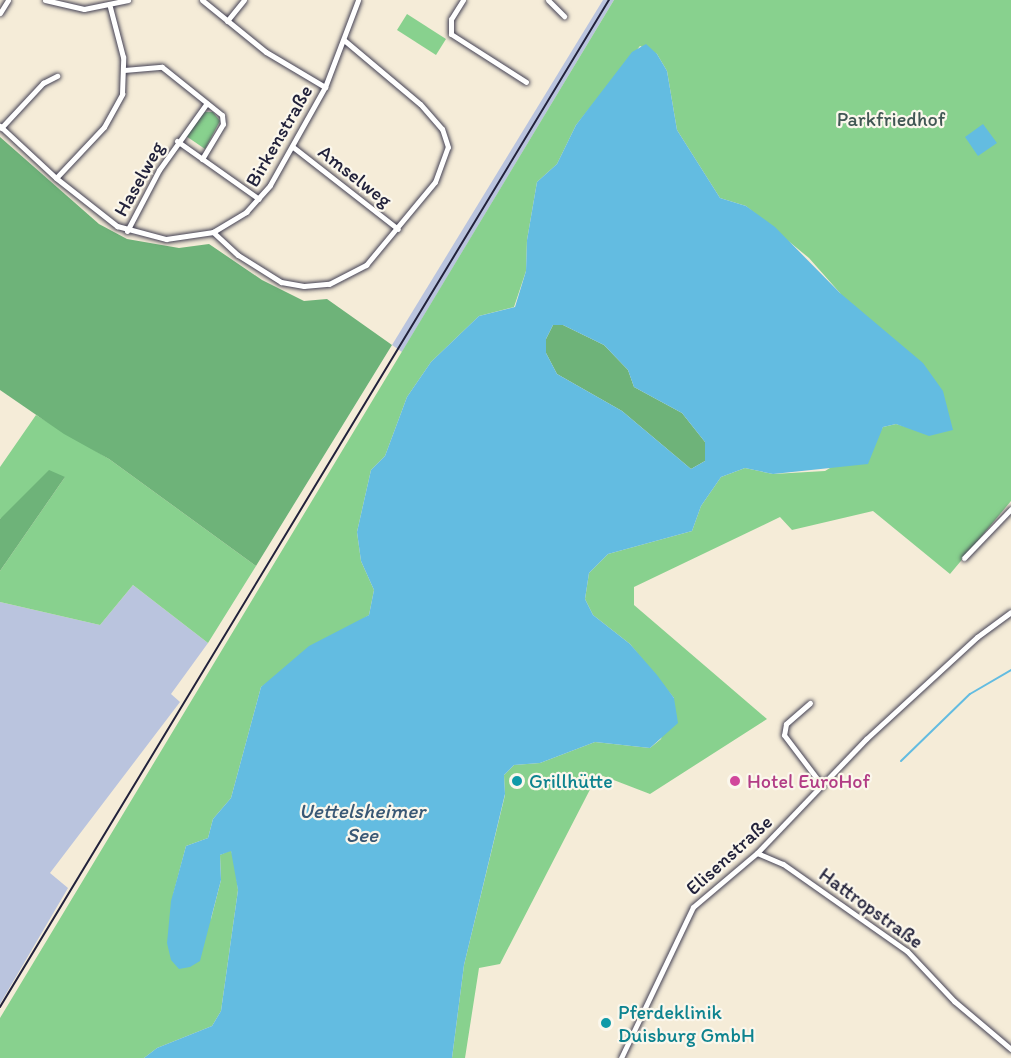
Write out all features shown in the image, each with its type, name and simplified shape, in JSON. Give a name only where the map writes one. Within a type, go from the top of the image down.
[{"type":"street","points":[[0,13],[8,0]]},
{"type":"street","points":[[45,0],[84,9],[110,7],[128,0]]},
{"type":"street","points":[[202,0],[266,52],[325,87]]},
{"type":"street","points":[[227,21],[244,0]]},
{"type":"street","name":"Birkenstraße","points":[[1,127],[102,217],[128,231],[179,240],[213,232],[259,199],[293,147],[325,87],[358,0]]},
{"type":"street","points":[[463,0],[448,27],[451,34],[526,82]]},
{"type":"street","points":[[548,0],[564,16]]},
{"type":"street","points":[[56,178],[111,117],[122,94],[124,70],[110,7]]},
{"type":"street","points":[[213,232],[217,240],[269,276],[289,284],[312,286],[353,274],[398,229],[435,182],[447,156],[447,137],[420,104],[344,40]]},
{"type":"street","points":[[124,70],[162,67],[207,103],[224,120],[202,159]]},
{"type":"street","points":[[1,127],[43,83],[57,75]]},
{"type":"street","name":"Haselweg","points":[[128,231],[142,196],[177,141],[207,103]]},
{"type":"street","name":"Haselweg","points":[[177,141],[259,199]]},
{"type":"street","name":"Amselweg","points":[[293,147],[398,229]]},
{"type":"street","points":[[964,558],[1011,509]]},
{"type":"street","name":"Elisenstraße","points":[[621,1058],[693,907],[757,853],[822,785],[969,644],[1011,612]]},
{"type":"street","points":[[810,703],[786,724],[784,735],[822,785]]},
{"type":"street","name":"Hattropstraße","points":[[757,853],[783,864],[907,951],[960,1007],[1011,1049]]},
{"type":"shaded area","points":[[603,0],[614,0],[402,352],[392,345]]},
{"type":"shaded area","points":[[133,585],[208,643],[171,694],[180,702],[50,873],[68,888],[0,1004],[0,602],[100,625]]},
{"type":"green space","name":"Parkfriedhof","points":[[614,0],[1011,0],[1011,501],[950,574],[873,511],[792,530],[780,517],[634,587],[634,605],[767,719],[650,794],[598,774],[500,964],[479,968],[465,1058],[452,1058],[464,965],[505,795],[504,775],[514,765],[540,763],[595,742],[650,748],[661,739],[674,698],[630,644],[593,615],[585,599],[589,573],[608,554],[692,531],[701,506],[721,477],[745,468],[773,474],[825,471],[875,441],[883,427],[896,424],[910,428],[840,293],[809,258],[746,206],[720,198],[677,130],[667,71],[657,54],[640,46],[576,125],[557,164],[537,182],[527,240],[526,271],[514,307],[479,316],[431,362],[407,397],[385,456],[371,470],[357,532],[361,561],[374,590],[369,615],[261,687],[231,798],[213,819],[208,838],[186,846],[173,895],[211,919],[221,880],[220,855],[231,850],[235,865],[238,890],[221,1011],[212,1026],[157,1048],[144,1058],[0,1058],[0,1018]]},
{"type":"green space","points":[[407,14],[446,39],[436,55],[397,30]]},
{"type":"green space","points":[[205,112],[213,112],[220,121],[205,149],[186,136]]},
{"type":"green space","points":[[0,137],[99,224],[127,239],[179,248],[209,244],[262,280],[304,301],[327,299],[392,345],[256,566],[109,459],[64,434],[0,390]]},
{"type":"green space","points":[[553,325],[563,325],[604,345],[628,370],[634,387],[682,413],[705,442],[705,461],[691,469],[622,411],[557,374],[546,353],[546,339]]},
{"type":"green space","points":[[36,415],[109,459],[256,566],[208,643],[133,585],[100,625],[0,602],[0,571],[65,477],[0,519],[0,467]]},
{"type":"green space","points":[[49,470],[65,477],[0,571],[0,519]]},
{"type":"water","name":"Uettelsheimer See","points":[[646,44],[657,54],[667,71],[677,130],[720,198],[746,206],[775,227],[840,293],[923,363],[943,391],[953,430],[929,436],[896,424],[883,427],[868,464],[773,474],[745,468],[721,477],[701,506],[692,531],[608,554],[589,573],[585,599],[593,615],[630,644],[657,675],[674,698],[678,723],[650,748],[595,742],[540,763],[514,765],[504,775],[505,794],[464,965],[452,1058],[144,1058],[157,1048],[212,1026],[221,1011],[238,890],[231,851],[220,855],[221,880],[200,961],[190,967],[179,969],[171,960],[167,943],[171,901],[186,846],[208,838],[213,819],[231,798],[261,687],[309,646],[369,615],[374,590],[361,561],[357,532],[371,470],[385,456],[407,397],[431,362],[479,316],[515,307],[526,271],[527,240],[537,182],[557,164],[576,125],[632,52]],"holes":[[[553,325],[563,325],[604,345],[628,370],[634,387],[682,413],[705,442],[705,461],[691,469],[622,411],[557,374],[546,353],[546,339]]]},
{"type":"water","points":[[983,124],[997,143],[978,156],[965,137]]},
{"type":"waterway","points":[[901,761],[970,694],[1011,670]]},
{"type":"railway","points":[[0,1007],[609,0]]},
{"type":"place","name":"Grillhütte","points":[[517,781]]},
{"type":"place","name":"Hotel EuroHof","points":[[735,781]]},
{"type":"place","name":"Pferdeklinik Duisburg GmbH","points":[[606,1023]]}]
